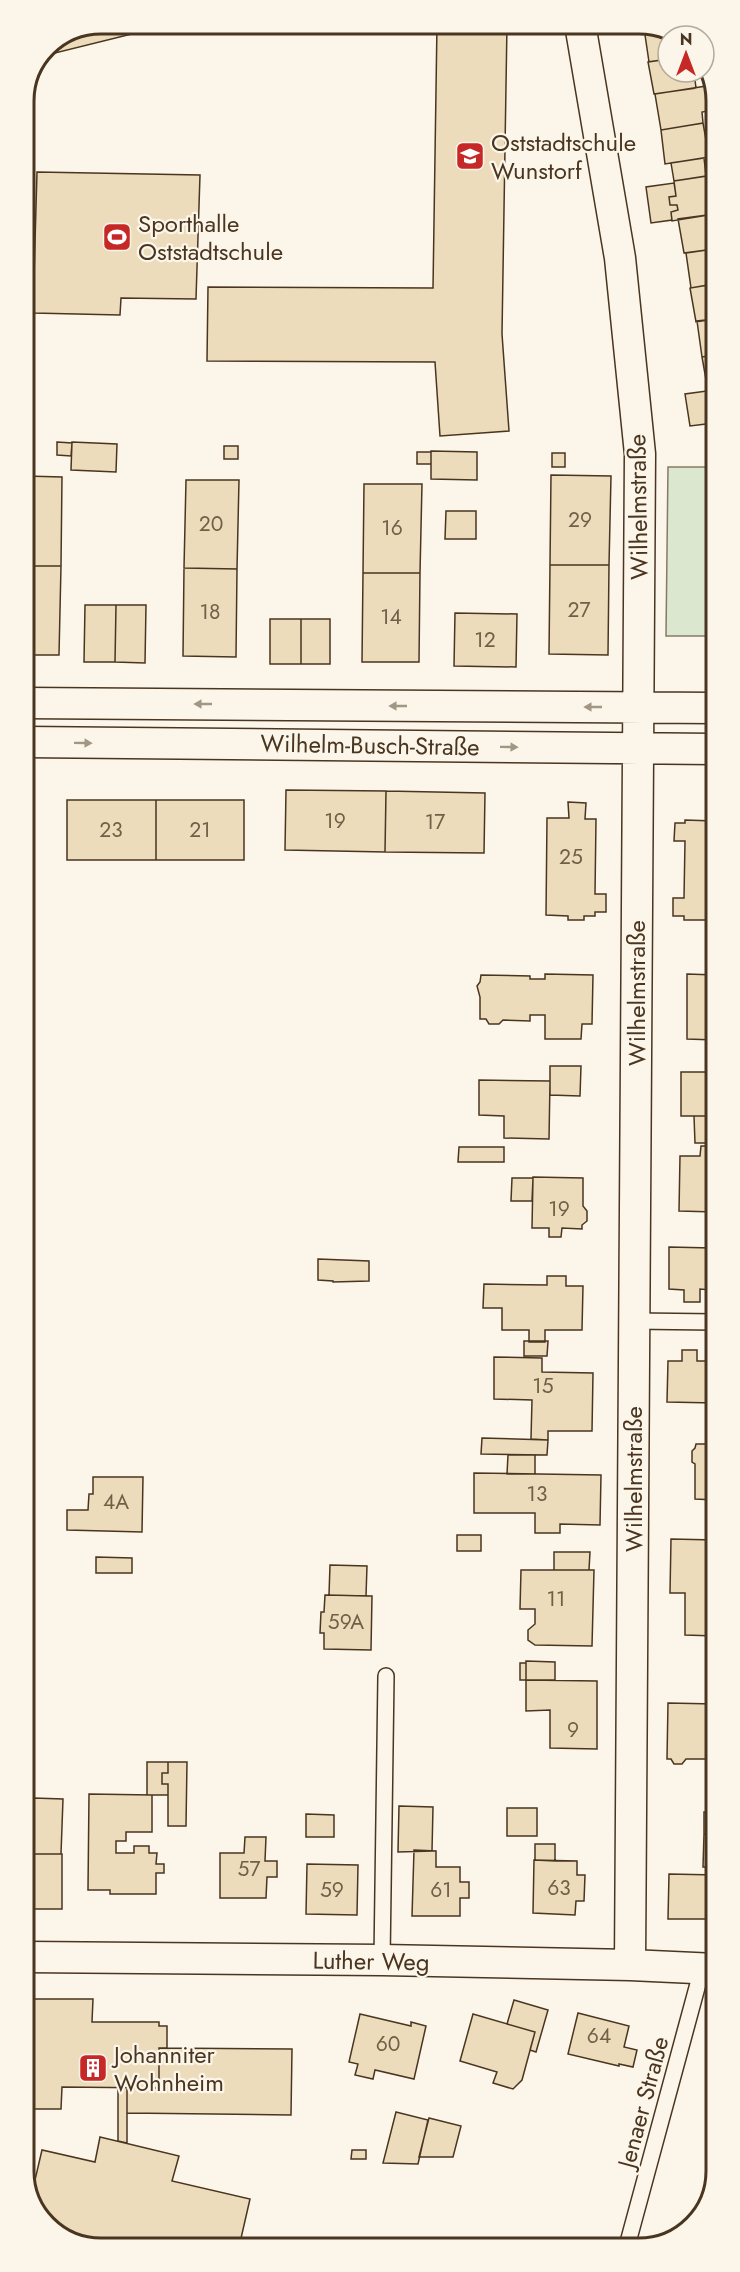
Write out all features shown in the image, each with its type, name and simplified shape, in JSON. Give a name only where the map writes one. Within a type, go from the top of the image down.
[{"type":"street","name":"Wilhelmstraße","points":[[582,35],[620,258],[640,454],[630,1965]]},
{"type":"street","name":"Wilhelm-Busch-Straße","points":[[34,703],[706,708]]},
{"type":"street","name":"Wilhelm-Busch-Straße","points":[[34,742],[706,749]]},
{"type":"street","name":"Luther Weg","points":[[34,1958],[382,1960],[706,1969]]},
{"type":"lane","points":[[634,1321],[706,1322]]},
{"type":"lane","points":[[382,1960],[386,1676]]},
{"type":"lane","name":"Jenaer Straße","points":[[629,2238],[706,1979]]},
{"type":"green space","points":[[668,467],[706,467],[706,636],[666,636]]},
{"type":"building","points":[[131,34],[55,53],[64,46],[89,36]]},
{"type":"building","name":"Oststadtschule Wunstorf","points":[[437,35],[507,35],[502,334],[509,431],[440,436],[435,362],[207,361],[208,287],[433,288]]},
{"type":"building","points":[[645,35],[656,37],[656,61],[649,62]]},
{"type":"building","points":[[656,61],[656,84],[696,84],[696,88],[654,94],[648,62]]},
{"type":"building","points":[[704,86],[706,111],[702,112],[703,123],[661,130],[655,94]]},
{"type":"building","points":[[703,123],[706,157],[665,164],[661,130]]},
{"type":"building","points":[[704,158],[706,176],[674,181],[671,163]]},
{"type":"building","name":"Sporthalle Oststadtschule","points":[[37,172],[200,175],[196,299],[121,298],[120,315],[34,313]]},
{"type":"building","points":[[706,176],[706,215],[672,221],[671,212],[678,210],[677,205],[670,205],[669,197],[676,196],[674,181]]},
{"type":"building","points":[[674,183],[676,196],[669,197],[670,205],[677,205],[678,210],[671,212],[672,220],[651,223],[646,187]]},
{"type":"building","points":[[706,215],[706,250],[684,253],[678,219]]},
{"type":"building","points":[[706,250],[706,285],[691,288],[686,253]]},
{"type":"building","points":[[706,285],[706,320],[696,322],[690,288]]},
{"type":"building","points":[[706,320],[706,356],[702,357],[697,321]]},
{"type":"building","points":[[706,356],[706,380],[702,357]]},
{"type":"building","points":[[706,391],[706,424],[690,426],[685,394]]},
{"type":"building","points":[[57,442],[72,443],[71,456],[57,455]]},
{"type":"building","points":[[72,442],[117,444],[116,472],[71,470]]},
{"type":"building","points":[[224,446],[238,446],[238,459],[224,459]]},
{"type":"building","points":[[431,451],[477,452],[477,480],[431,479]]},
{"type":"building","points":[[417,452],[431,452],[431,464],[417,464]]},
{"type":"building","points":[[552,453],[565,453],[565,467],[552,467]]},
{"type":"building","points":[[551,475],[611,476],[609,565],[550,565]]},
{"type":"building","points":[[34,476],[62,477],[61,566],[34,566]]},
{"type":"building","points":[[186,480],[239,480],[237,569],[184,568]]},
{"type":"building","points":[[364,484],[422,484],[420,573],[363,573]]},
{"type":"building","points":[[446,511],[476,511],[476,539],[445,539]]},
{"type":"building","points":[[550,565],[609,565],[608,655],[549,654]]},
{"type":"building","points":[[34,566],[61,566],[59,655],[34,655]]},
{"type":"building","points":[[184,568],[237,569],[236,657],[183,656]]},
{"type":"building","points":[[363,573],[420,573],[419,662],[362,662]]},
{"type":"building","points":[[85,605],[116,605],[115,662],[84,662]]},
{"type":"building","points":[[116,605],[146,605],[145,663],[115,662]]},
{"type":"building","points":[[455,613],[517,614],[516,667],[454,666]]},
{"type":"building","points":[[270,619],[301,619],[301,664],[270,664]]},
{"type":"building","points":[[301,619],[330,619],[330,664],[301,664]]},
{"type":"building","points":[[286,790],[386,791],[385,852],[285,850]]},
{"type":"building","points":[[386,791],[485,793],[484,853],[385,852]]},
{"type":"building","points":[[67,800],[156,800],[156,860],[67,860]]},
{"type":"building","points":[[156,800],[244,800],[244,860],[156,860]]},
{"type":"building","points":[[568,802],[586,803],[585,819],[596,819],[595,894],[606,894],[606,912],[595,912],[595,916],[584,916],[584,920],[568,920],[568,916],[546,915],[547,818],[569,818]]},
{"type":"building","points":[[685,820],[706,821],[706,920],[684,920],[684,916],[673,916],[673,898],[684,898],[685,841],[674,841],[675,823],[685,823]]},
{"type":"building","points":[[545,974],[593,975],[592,1024],[582,1024],[581,1039],[545,1039],[545,1015],[530,1015],[530,1021],[503,1020],[499,1024],[489,1024],[486,1019],[480,1019],[480,997],[477,986],[481,975],[530,976],[530,979],[545,979]]},
{"type":"building","points":[[687,974],[706,975],[706,1040],[687,1039]]},
{"type":"building","points":[[550,1066],[581,1066],[580,1096],[550,1095]]},
{"type":"building","points":[[681,1072],[706,1072],[706,1116],[681,1116]]},
{"type":"building","points":[[479,1080],[550,1081],[549,1139],[504,1138],[504,1116],[479,1115]]},
{"type":"building","points":[[694,1116],[706,1116],[706,1143],[695,1143]]},
{"type":"building","points":[[701,1146],[706,1146],[706,1212],[679,1211],[680,1156],[700,1156]]},
{"type":"building","points":[[459,1147],[504,1147],[504,1162],[458,1162]]},
{"type":"building","points":[[533,1177],[583,1178],[583,1206],[587,1211],[587,1221],[582,1225],[582,1229],[562,1228],[561,1237],[549,1237],[549,1228],[532,1228]]},
{"type":"building","points":[[512,1178],[533,1178],[532,1201],[511,1201]]},
{"type":"building","points":[[669,1247],[706,1248],[706,1290],[700,1289],[700,1302],[684,1302],[684,1290],[669,1289]]},
{"type":"building","points":[[318,1259],[369,1261],[369,1281],[318,1280]]},
{"type":"building","points":[[547,1276],[566,1276],[566,1286],[583,1286],[582,1330],[545,1330],[545,1342],[529,1342],[529,1330],[502,1330],[502,1308],[483,1308],[484,1284],[547,1285]]},
{"type":"building","points":[[524,1341],[548,1341],[547,1356],[524,1356]]},
{"type":"building","points":[[682,1350],[697,1350],[697,1361],[706,1361],[706,1403],[667,1402],[668,1361],[682,1361]]},
{"type":"building","points":[[494,1357],[542,1358],[542,1372],[593,1373],[592,1431],[548,1431],[548,1440],[531,1439],[532,1400],[494,1399]]},
{"type":"building","points":[[482,1438],[548,1440],[547,1455],[481,1454]]},
{"type":"building","points":[[696,1444],[706,1444],[706,1500],[695,1499],[695,1464],[692,1462],[692,1451]]},
{"type":"building","points":[[508,1455],[535,1455],[535,1474],[507,1474]]},
{"type":"building","points":[[474,1473],[601,1475],[600,1525],[560,1524],[560,1533],[535,1533],[535,1513],[474,1513]]},
{"type":"building","points":[[93,1477],[143,1477],[142,1532],[67,1530],[67,1510],[88,1510],[89,1494],[93,1494]]},
{"type":"building","points":[[457,1535],[481,1535],[481,1551],[457,1551]]},
{"type":"building","points":[[671,1539],[706,1540],[706,1636],[685,1635],[685,1593],[670,1593]]},
{"type":"building","points":[[554,1552],[590,1552],[589,1570],[554,1570]]},
{"type":"building","points":[[96,1557],[132,1558],[132,1573],[96,1573]]},
{"type":"building","points":[[330,1565],[367,1566],[366,1596],[329,1595]]},
{"type":"building","points":[[521,1570],[594,1570],[592,1646],[535,1645],[528,1640],[528,1630],[535,1624],[535,1609],[520,1609]]},
{"type":"building","points":[[325,1595],[372,1596],[371,1650],[324,1649],[324,1633],[320,1633]]},
{"type":"building","points":[[526,1661],[555,1662],[555,1680],[526,1680]]},
{"type":"building","points":[[520,1663],[526,1663],[526,1680],[520,1680]]},
{"type":"building","points":[[526,1680],[597,1681],[597,1749],[550,1748],[550,1710],[526,1711]]},
{"type":"building","points":[[668,1703],[706,1704],[706,1759],[686,1759],[682,1764],[674,1764],[671,1759],[667,1759]]},
{"type":"building","points":[[147,1762],[168,1762],[168,1773],[162,1773],[162,1784],[168,1784],[168,1795],[147,1795]]},
{"type":"building","points":[[168,1762],[187,1762],[186,1826],[168,1826],[168,1784],[162,1784],[162,1773],[168,1773]]},
{"type":"building","points":[[89,1794],[152,1795],[152,1832],[126,1832],[126,1841],[116,1841],[116,1853],[134,1853],[134,1846],[149,1846],[149,1853],[157,1853],[156,1864],[164,1864],[164,1873],[156,1873],[156,1894],[110,1894],[110,1890],[88,1890]]},
{"type":"building","points":[[34,1798],[63,1799],[61,1854],[34,1854]]},
{"type":"building","points":[[399,1806],[433,1807],[432,1851],[398,1852]]},
{"type":"building","points":[[507,1808],[537,1808],[537,1836],[507,1836]]},
{"type":"building","points":[[704,1812],[706,1812],[706,1834],[704,1834]]},
{"type":"building","points":[[306,1814],[334,1815],[334,1837],[306,1837]]},
{"type":"building","points":[[704,1834],[706,1834],[706,1867],[703,1867]]},
{"type":"building","points":[[245,1837],[266,1837],[265,1861],[277,1861],[277,1877],[267,1877],[266,1898],[220,1898],[220,1853],[244,1853]]},
{"type":"building","points":[[535,1844],[555,1844],[555,1861],[535,1860]]},
{"type":"building","points":[[414,1850],[436,1851],[436,1867],[460,1867],[460,1882],[469,1882],[469,1898],[460,1898],[460,1916],[412,1916]]},
{"type":"building","points":[[34,1854],[62,1854],[62,1909],[34,1909]]},
{"type":"building","points":[[534,1860],[577,1861],[577,1875],[585,1875],[584,1901],[576,1901],[575,1915],[533,1913]]},
{"type":"building","points":[[307,1864],[358,1865],[357,1915],[306,1914]]},
{"type":"building","points":[[669,1874],[706,1875],[706,1919],[668,1919]]},
{"type":"building","name":"Johanniter Wohnheim","points":[[34,1999],[93,1999],[92,2022],[159,2022],[159,2026],[167,2026],[167,2048],[159,2048],[159,2088],[62,2087],[61,2109],[34,2109]]},
{"type":"building","points":[[514,2000],[548,2010],[536,2052],[530,2050],[535,2032],[507,2024]]},
{"type":"building","points":[[578,2013],[629,2026],[624,2047],[637,2050],[633,2067],[568,2054]]},
{"type":"building","points":[[360,2014],[411,2026],[411,2022],[426,2026],[414,2079],[375,2070],[373,2079],[355,2075],[358,2064],[349,2062]]},
{"type":"building","points":[[473,2014],[535,2032],[522,2080],[513,2089],[493,2083],[497,2072],[460,2061]]},
{"type":"building","points":[[159,2048],[292,2049],[291,2115],[127,2113],[127,2088],[159,2088]]},
{"type":"building","points":[[118,2088],[127,2088],[127,2143],[118,2141]]},
{"type":"building","points":[[396,2112],[428,2120],[418,2164],[383,2163]]},
{"type":"building","points":[[429,2118],[461,2126],[453,2157],[419,2157]]},
{"type":"building","points":[[100,2137],[179,2156],[172,2181],[250,2199],[241,2237],[97,2237],[68,2229],[51,2215],[37,2188],[35,2179],[42,2150],[95,2162]]},
{"type":"building","points":[[352,2150],[366,2150],[366,2159],[351,2159]]},
{"type":"place","name":"Oststadtschule Wunstorf","points":[[470,156]]},
{"type":"place","name":"Sporthalle Oststadtschule","points":[[117,237]]},
{"type":"place","name":"Johanniter Wohnheim","points":[[93,2068]]}]
